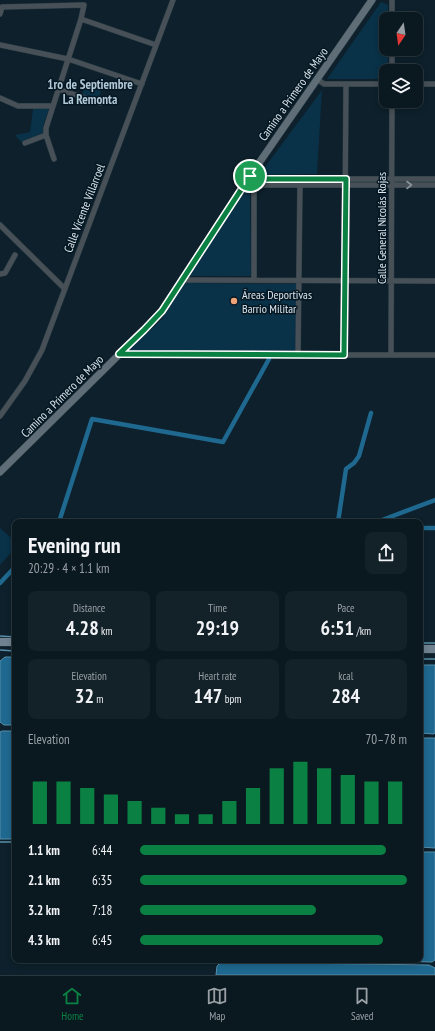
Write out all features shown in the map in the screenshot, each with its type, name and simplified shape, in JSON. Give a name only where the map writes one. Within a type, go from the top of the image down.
[{"type":"main road","name":"Camino a Primero de Mayo","points":[[0,472],[162,311],[244,185],[253,180],[317,79],[372,0]]},
{"type":"main road","points":[[0,642],[12,642]]},
{"type":"main road","points":[[423,649],[435,650]]},
{"type":"street","name":"Calle Vicente Villarroel","points":[[0,416],[25,381],[42,350],[173,0]]},
{"type":"street","points":[[392,0],[392,12]]},
{"type":"street","points":[[0,14],[2,7],[84,5],[81,19],[46,128],[46,134],[54,159]]},
{"type":"street","points":[[81,19],[156,45]]},
{"type":"street","points":[[0,45],[68,59],[142,84]]},
{"type":"street","points":[[317,79],[324,84],[379,84]]},
{"type":"street","points":[[344,355],[346,84]]},
{"type":"street","points":[[423,84],[435,84]]},
{"type":"street","points":[[58,89],[100,103]]},
{"type":"street","points":[[0,98],[18,106],[53,106]]},
{"type":"street","name":"Calle General Nicolás Rojas","points":[[391,355],[392,108]]},
{"type":"street","points":[[25,143],[46,134]]},
{"type":"street","points":[[300,182],[346,179],[435,179]]},
{"type":"street","points":[[254,280],[253,180],[346,185],[435,185]]},
{"type":"street","points":[[298,355],[300,182]]},
{"type":"street","points":[[0,225],[65,289]]},
{"type":"street","points":[[0,274],[5,273],[15,255]]},
{"type":"street","points":[[182,280],[435,281]]},
{"type":"street","points":[[119,354],[435,355]]},
{"type":"shaded area","points":[[381,2],[388,5],[388,12],[379,12],[379,56],[388,56],[388,64],[379,64],[379,79],[327,79]]},
{"type":"shaded area","points":[[86,83],[102,89],[98,100],[82,94]]},
{"type":"shaded area","points":[[322,90],[317,174],[259,175]]},
{"type":"shaded area","points":[[49,108],[43,126],[43,133],[21,142],[15,135],[30,132],[33,109]]},
{"type":"shaded area","name":"Áreas Deportivas Barrio Militar","points":[[247,188],[250,188],[251,276],[189,276]]},
{"type":"shaded area","name":"Áreas Deportivas Barrio Militar","points":[[184,283],[296,284],[296,351],[128,351],[162,319]]},
{"type":"shaded area","points":[[0,528],[12,538],[12,551],[0,565]]},
{"type":"shaded area","points":[[5,657],[12,657],[12,725],[4,725],[0,722],[0,661]]},
{"type":"shaded area","points":[[423,665],[435,665],[434,734],[423,733]]},
{"type":"shaded area","points":[[12,731],[12,839],[0,839],[0,732]]},
{"type":"shaded area","points":[[423,738],[435,738],[435,848],[423,847]]},
{"type":"shaded area","points":[[423,852],[435,852],[435,960],[432,962],[423,962]]},
{"type":"shaded area","points":[[293,963],[429,965],[435,968],[435,975],[216,975],[217,966],[219,964]]},
{"type":"waterway","points":[[60,519],[92,419],[223,442],[269,359]]},
{"type":"waterway","points":[[338,519],[346,469],[354,463],[359,456],[371,413]]},
{"type":"waterway","points":[[385,519],[435,500]]},
{"type":"waterway","points":[[423,528],[435,528]]},
{"type":"waterway","points":[[0,583],[12,570]]},
{"type":"waterway","points":[[0,636],[12,637]]},
{"type":"waterway","points":[[423,643],[435,643]]},
{"type":"waterway","points":[[0,650],[12,651]]},
{"type":"waterway","points":[[423,659],[435,659]]},
{"type":"waterway","points":[[0,842],[12,842]]},
{"type":"place","name":"Áreas Deportivas Barrio Militar","points":[[234,301]]},
{"type":"district","name":"1ro de Septiembre La Remonta","points":[[90,92]]},
{"type":"route","points":[[250,176],[254,179],[346,179],[344,355],[119,354],[162,311],[250,176]]}]
